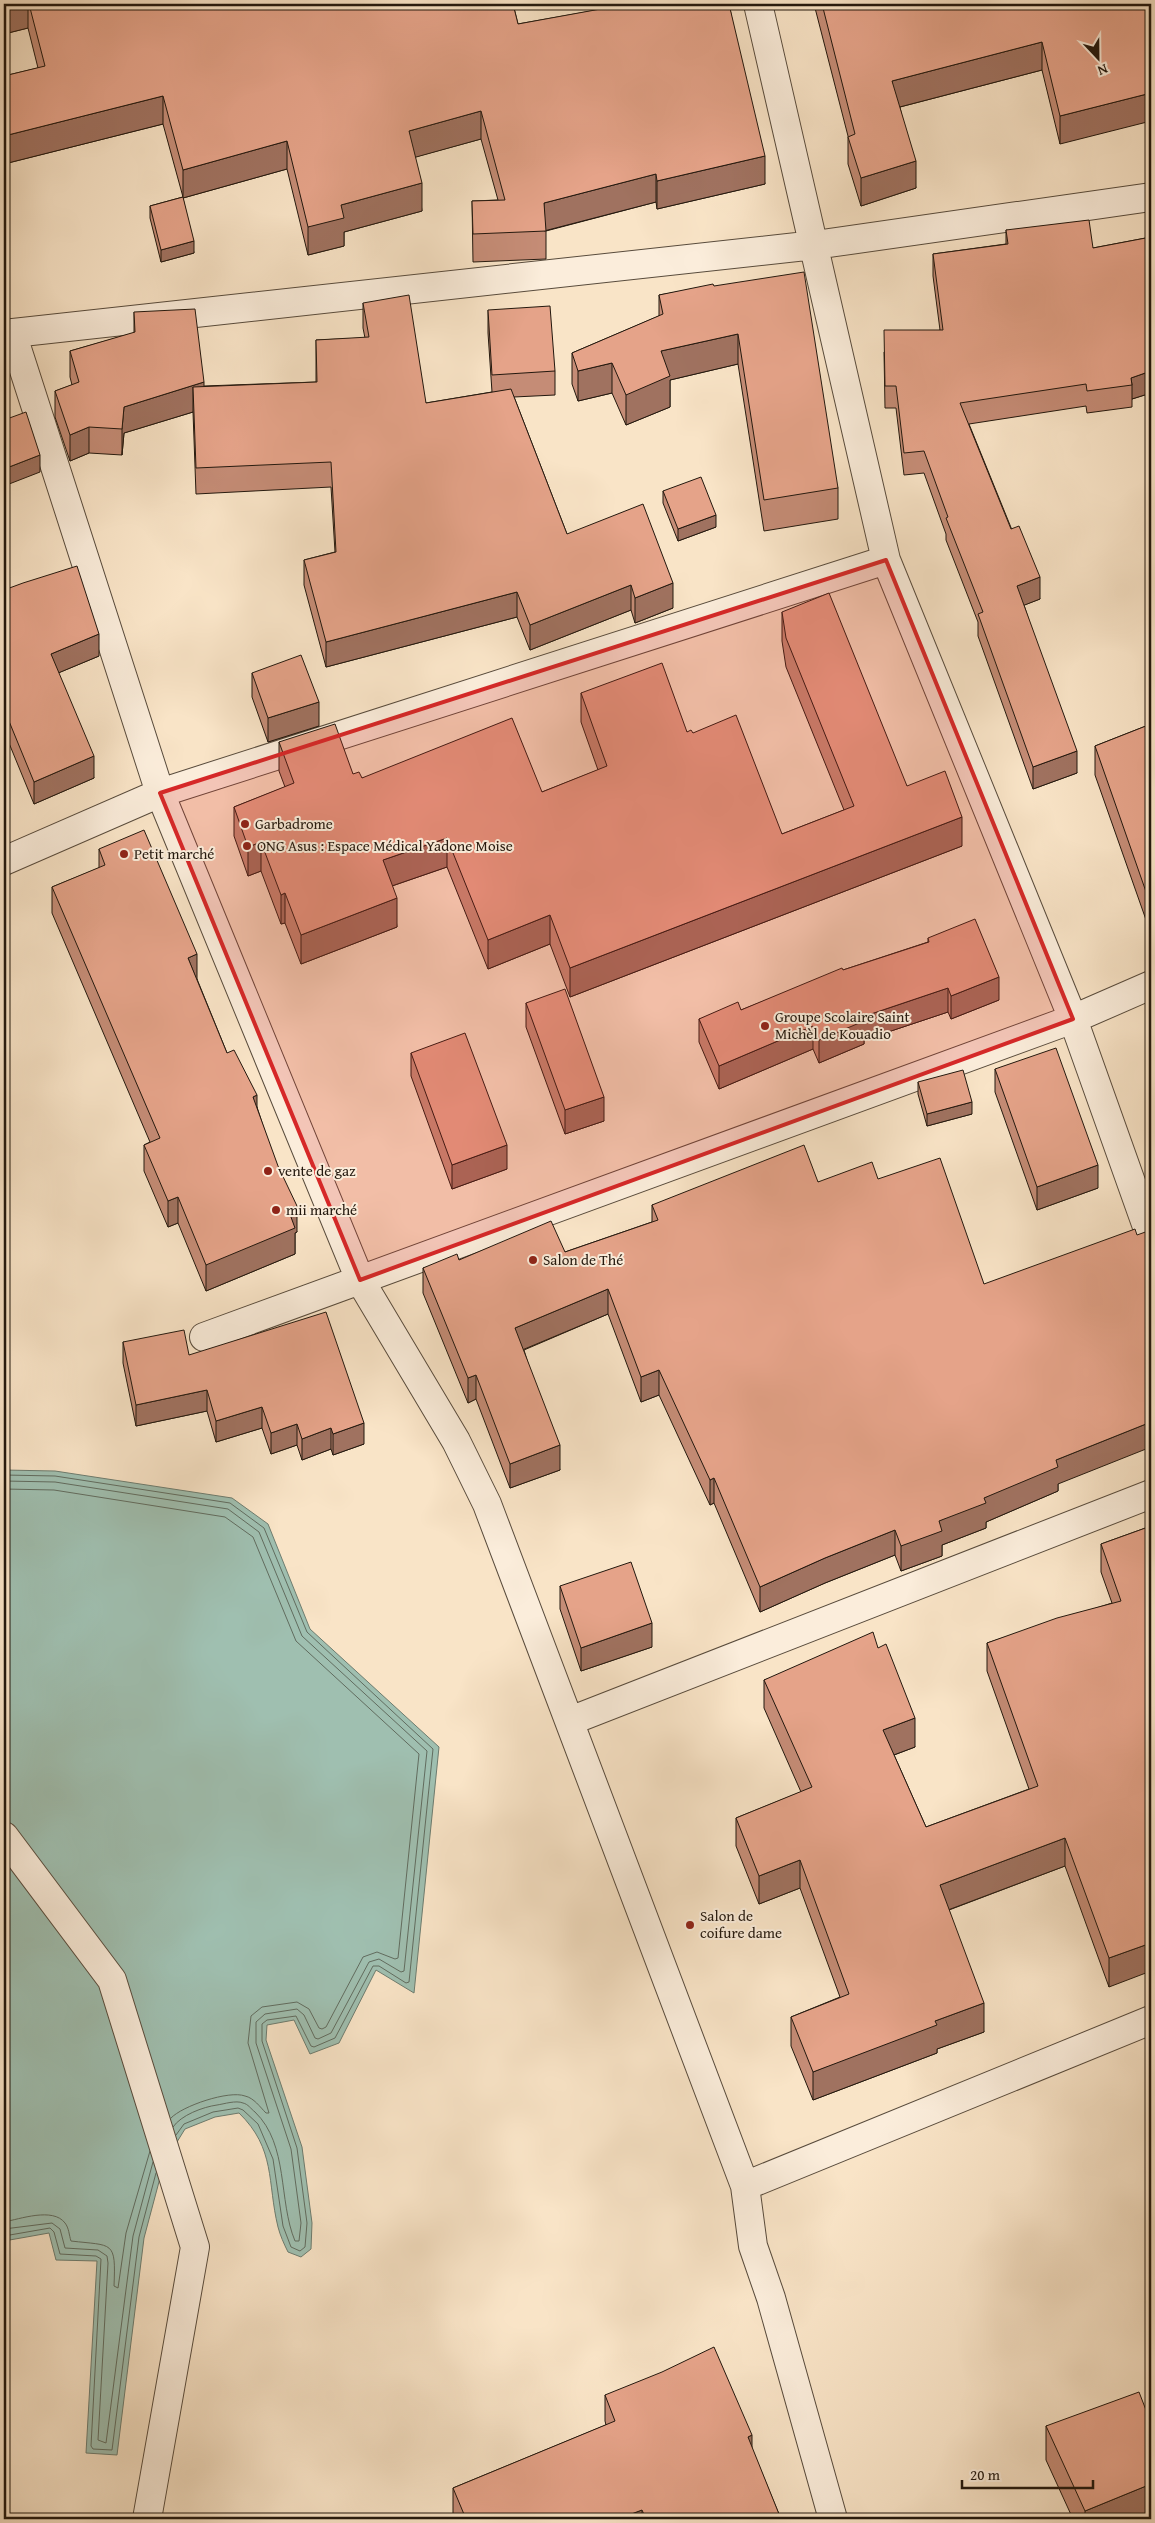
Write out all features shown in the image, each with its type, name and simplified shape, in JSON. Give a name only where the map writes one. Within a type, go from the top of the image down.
[{"type":"street","points":[[758,4],[886,560],[1073,1019],[1151,1238]]},
{"type":"street","points":[[833,2519],[771,2298],[753,2246],[745,2186],[570,1721],[487,1504],[456,1441],[360,1280],[160,793],[8,334],[814,245],[1151,197]]},
{"type":"street","points":[[4,861],[160,793],[886,560]]},
{"type":"street","points":[[204,1337],[1073,1019],[1151,985]]},
{"type":"street","points":[[570,1721],[1151,1494]]},
{"type":"street","points":[[4,1836],[112,1980],[195,2247],[148,2519]]},
{"type":"street","points":[[745,2186],[1151,2020]]},
{"type":"highlighted area","points":[[886,560],[1073,1019],[360,1280],[160,793]]},
{"type":"water","points":[[4,1470],[55,1471],[232,1498],[268,1524],[310,1629],[439,1747],[414,1993],[376,1970],[339,2043],[310,2054],[294,2020],[267,2025],[266,2040],[302,2147],[312,2223],[311,2249],[301,2257],[288,2252],[278,2227],[265,2153],[251,2126],[239,2113],[215,2117],[185,2129],[164,2163],[144,2238],[117,2455],[86,2453],[97,2261],[56,2260],[49,2233],[4,2241]]},
{"type":"building","points":[[29,4],[513,4],[518,24],[617,6],[616,4],[729,4],[765,156],[657,181],[656,174],[544,203],[546,231],[473,234],[472,201],[505,200],[481,111],[409,131],[422,183],[341,205],[344,218],[308,227],[287,141],[183,170],[163,96],[4,136],[4,76],[45,66]]},
{"type":"building","points":[[822,4],[888,4],[889,7],[903,4],[1151,4],[1151,93],[1060,116],[1042,42],[892,81],[916,161],[861,178],[848,137],[855,134]]},
{"type":"building","points":[[183,197],[194,241],[161,250],[150,206]]},
{"type":"building","points":[[1089,220],[1093,248],[1151,237],[1151,371],[1131,378],[1132,385],[1087,391],[1086,384],[960,403],[1011,529],[1019,526],[1040,577],[1017,586],[1077,751],[1033,767],[978,614],[983,612],[946,518],[948,517],[924,451],[904,453],[896,386],[885,386],[884,330],[943,330],[933,254],[1008,244],[1006,230]]},
{"type":"building","points":[[804,272],[838,488],[764,500],[738,334],[661,351],[670,376],[626,395],[612,363],[578,371],[572,353],[663,314],[659,295],[713,284],[714,286]]},
{"type":"building","points":[[409,295],[426,403],[511,389],[567,534],[643,504],[673,583],[635,598],[631,585],[530,625],[517,592],[326,642],[304,560],[336,552],[331,462],[196,468],[193,387],[317,382],[316,340],[369,337],[363,303]]},
{"type":"building","points":[[550,306],[555,371],[492,375],[488,310]]},
{"type":"building","points":[[195,309],[204,382],[124,407],[122,429],[89,427],[70,435],[55,391],[79,382],[70,351],[135,332],[134,312]]},
{"type":"building","points":[[26,412],[40,455],[4,469],[4,420]]},
{"type":"building","points":[[701,477],[716,515],[678,529],[663,491]]},
{"type":"building","points":[[77,566],[99,634],[51,654],[94,756],[34,782],[4,709],[4,590]]},
{"type":"building","points":[[829,593],[907,786],[945,771],[962,817],[570,968],[550,915],[488,940],[447,838],[383,860],[397,898],[301,935],[285,893],[281,895],[261,842],[248,847],[234,807],[294,783],[279,742],[335,724],[353,774],[359,772],[362,778],[512,718],[542,792],[607,766],[581,693],[662,663],[687,732],[691,730],[693,733],[736,715],[782,834],[854,806],[786,638],[782,612]]},
{"type":"building","points":[[301,655],[319,702],[268,718],[252,673]]},
{"type":"building","points":[[1151,683],[1151,696],[1146,686]]},
{"type":"building","points":[[1151,724],[1151,906],[1095,746]]},
{"type":"building","points":[[144,830],[197,954],[188,958],[227,1053],[234,1050],[257,1095],[253,1097],[278,1166],[297,1206],[288,1209],[295,1228],[206,1265],[178,1197],[168,1201],[144,1145],[160,1138],[52,887],[105,865],[99,849]]},
{"type":"building","points":[[975,919],[999,977],[951,996],[948,988],[862,1017],[864,1021],[819,1040],[813,1026],[719,1066],[699,1019],[738,1002],[741,1010],[842,968],[843,970],[929,942],[928,938]]},
{"type":"building","points":[[565,989],[604,1097],[565,1110],[526,1003]]},
{"type":"building","points":[[465,1033],[507,1145],[452,1165],[411,1053]]},
{"type":"building","points":[[1056,1048],[1098,1165],[1037,1187],[995,1069]]},
{"type":"building","points":[[963,1070],[972,1102],[927,1114],[918,1082]]},
{"type":"building","points":[[804,1145],[818,1182],[872,1162],[878,1179],[940,1158],[984,1284],[1135,1229],[1137,1235],[1151,1230],[1151,1315],[1146,1317],[1151,1328],[1151,1422],[1056,1460],[1058,1467],[984,1498],[986,1503],[939,1521],[942,1531],[901,1546],[895,1530],[760,1587],[714,1478],[710,1480],[659,1370],[641,1377],[608,1289],[515,1328],[560,1445],[510,1464],[476,1375],[468,1378],[423,1268],[457,1254],[459,1260],[551,1221],[565,1252],[658,1220],[652,1205]]},
{"type":"building","points":[[326,1312],[364,1423],[333,1434],[331,1428],[302,1439],[297,1424],[271,1433],[262,1407],[216,1421],[207,1390],[136,1405],[123,1342],[184,1330],[189,1355]]},
{"type":"building","points":[[1151,1526],[1151,1943],[1109,1958],[1065,1838],[940,1885],[984,2003],[935,2021],[937,2025],[813,2072],[791,2017],[849,1994],[800,1860],[759,1876],[736,1818],[812,1787],[764,1680],[873,1632],[878,1648],[886,1644],[915,1718],[883,1730],[926,1827],[1038,1786],[987,1643],[1057,1618],[1121,1601],[1101,1544]]},
{"type":"building","points":[[631,1562],[652,1623],[581,1648],[560,1586]]},
{"type":"building","points":[[714,2347],[752,2435],[748,2437],[781,2519],[646,2519],[642,2510],[618,2519],[466,2519],[453,2488],[615,2421],[605,2395],[662,2372]]},
{"type":"building","points":[[1139,2392],[1151,2423],[1151,2484],[1085,2511],[1046,2426]]},
{"type":"place","name":"Garbadrome","points":[[245,824]]},
{"type":"place","name":"ONG Asus : Espace Médical Yadone Moise","points":[[247,846]]},
{"type":"place","name":"Petit marché","points":[[124,854]]},
{"type":"place","name":"Groupe Scolaire Saint Michèl de Kouadio","points":[[765,1026]]},
{"type":"place","name":"vente de gaz","points":[[268,1171]]},
{"type":"place","name":"mii marché","points":[[276,1210]]},
{"type":"place","name":"Salon de Thé","points":[[533,1260]]},
{"type":"place","name":"Salon de coifure dame","points":[[690,1925]]}]
